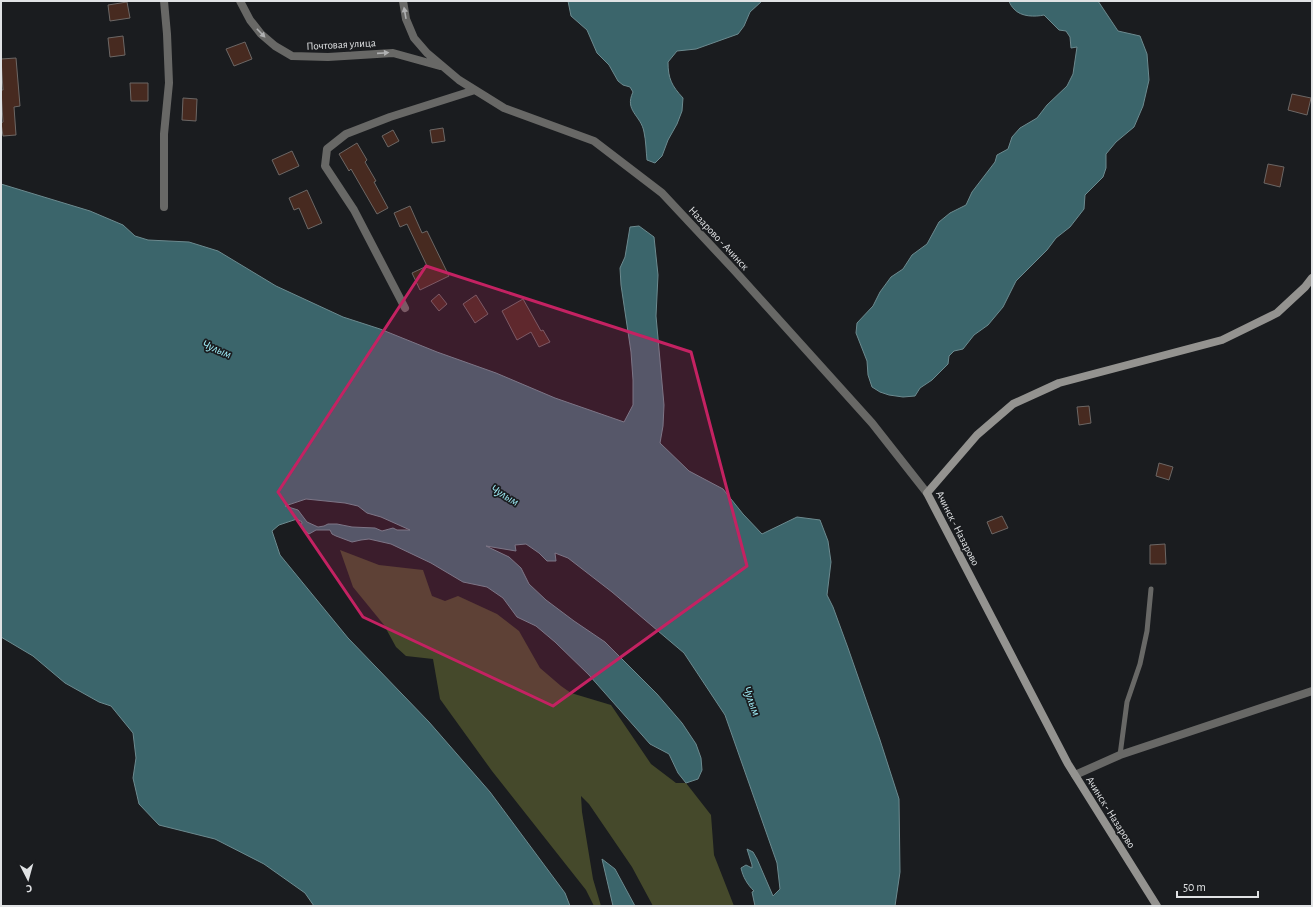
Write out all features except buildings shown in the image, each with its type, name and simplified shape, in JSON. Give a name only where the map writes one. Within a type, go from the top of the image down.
[{"type":"street","points":[[164,1],[167,34],[168,83],[164,134],[164,207]]},
{"type":"street","name":"Почтовая улица","points":[[240,1],[250,20],[261,34],[275,46],[292,56],[323,58],[393,53],[442,67]]},
{"type":"street","name":"Назарово - Ачинск","points":[[403,1],[406,19],[414,38],[427,53],[459,80],[504,108],[594,141],[662,193],[734,270],[867,418],[927,493]]},
{"type":"street","points":[[404,308],[354,210],[325,166],[327,149],[346,134],[390,116],[475,90]]},
{"type":"street","name":"Ачинск - Назарово","points":[[1157,906],[1060,750],[927,493],[977,435],[1013,404],[1059,383],[1222,340],[1277,313],[1305,287],[1312,278]]},
{"type":"street","points":[[1075,775],[1120,755],[1312,691]]},
{"type":"lane","points":[[1120,755],[1127,702],[1140,664],[1147,631],[1150,589]]},
{"type":"highlighted area","points":[[426,266],[691,352],[747,566],[553,706],[363,617],[278,492]]},
{"type":"green space","points":[[340,550],[379,565],[423,570],[432,596],[445,601],[458,596],[497,614],[519,631],[540,668],[561,686],[571,693],[611,705],[651,764],[676,783],[686,783],[711,815],[714,855],[734,906],[653,906],[632,867],[589,804],[581,796],[582,812],[593,879],[601,906],[594,906],[586,890],[492,771],[440,699],[433,659],[406,656],[396,647],[384,625],[353,587]]},
{"type":"water","points":[[568,1],[762,1],[750,12],[744,26],[738,34],[696,49],[677,51],[668,62],[671,82],[683,98],[682,111],[662,156],[655,163],[647,160],[644,132],[640,121],[630,104],[633,92],[630,87],[623,85],[618,81],[609,65],[597,53],[587,30],[571,16]]},
{"type":"water","points":[[1009,1],[1098,1],[1118,31],[1140,36],[1147,54],[1149,80],[1143,106],[1134,127],[1116,142],[1106,154],[1106,168],[1103,177],[1085,195],[1084,209],[1070,227],[1056,238],[1047,250],[1016,281],[1003,307],[988,325],[974,335],[963,349],[954,351],[949,356],[948,364],[932,380],[920,388],[915,396],[903,397],[889,395],[872,387],[868,375],[867,361],[856,333],[857,323],[873,306],[880,292],[891,277],[903,269],[912,255],[927,244],[939,222],[950,213],[966,205],[972,192],[995,162],[997,155],[1008,149],[1012,137],[1020,128],[1037,118],[1047,105],[1067,86],[1073,74],[1077,47],[1071,48],[1070,37],[1066,31],[1059,30],[1044,15],[1032,16],[1020,14],[1013,8]]},
{"type":"water","name":"Чулым","points":[[1,184],[90,211],[123,225],[135,236],[148,240],[189,242],[218,251],[276,286],[343,317],[380,329],[437,352],[496,373],[555,398],[624,422],[633,405],[633,380],[631,352],[621,285],[620,268],[625,257],[630,227],[639,226],[654,237],[658,275],[656,316],[664,405],[663,426],[660,443],[689,471],[723,489],[743,514],[762,534],[797,517],[820,520],[828,541],[831,562],[827,595],[848,648],[899,799],[900,872],[895,906],[755,906],[752,892],[754,891],[749,886],[741,868],[746,865],[752,868],[747,849],[753,852],[757,859],[773,896],[780,889],[777,863],[725,715],[684,653],[612,592],[568,558],[555,553],[556,561],[547,561],[526,544],[515,545],[516,551],[486,546],[509,557],[521,568],[529,584],[546,600],[605,642],[657,694],[682,723],[696,744],[701,758],[702,770],[698,779],[686,783],[678,773],[669,754],[650,744],[589,675],[536,626],[517,617],[503,598],[487,587],[463,582],[431,563],[391,544],[369,539],[352,542],[332,534],[330,530],[316,530],[309,534],[301,527],[302,522],[297,519],[279,525],[272,531],[280,555],[348,638],[429,722],[490,792],[565,893],[570,906],[314,906],[305,893],[264,864],[215,839],[159,825],[139,804],[133,778],[136,758],[133,733],[111,706],[99,702],[65,683],[33,656],[1,637]],"holes":[[[306,499],[345,503],[358,506],[367,513],[381,517],[410,530],[397,530],[393,528],[382,531],[375,528],[352,527],[337,524],[328,524],[318,527],[307,522],[298,510],[285,506]]]},
{"type":"water","points":[[602,859],[615,869],[635,906],[613,906]]}]
